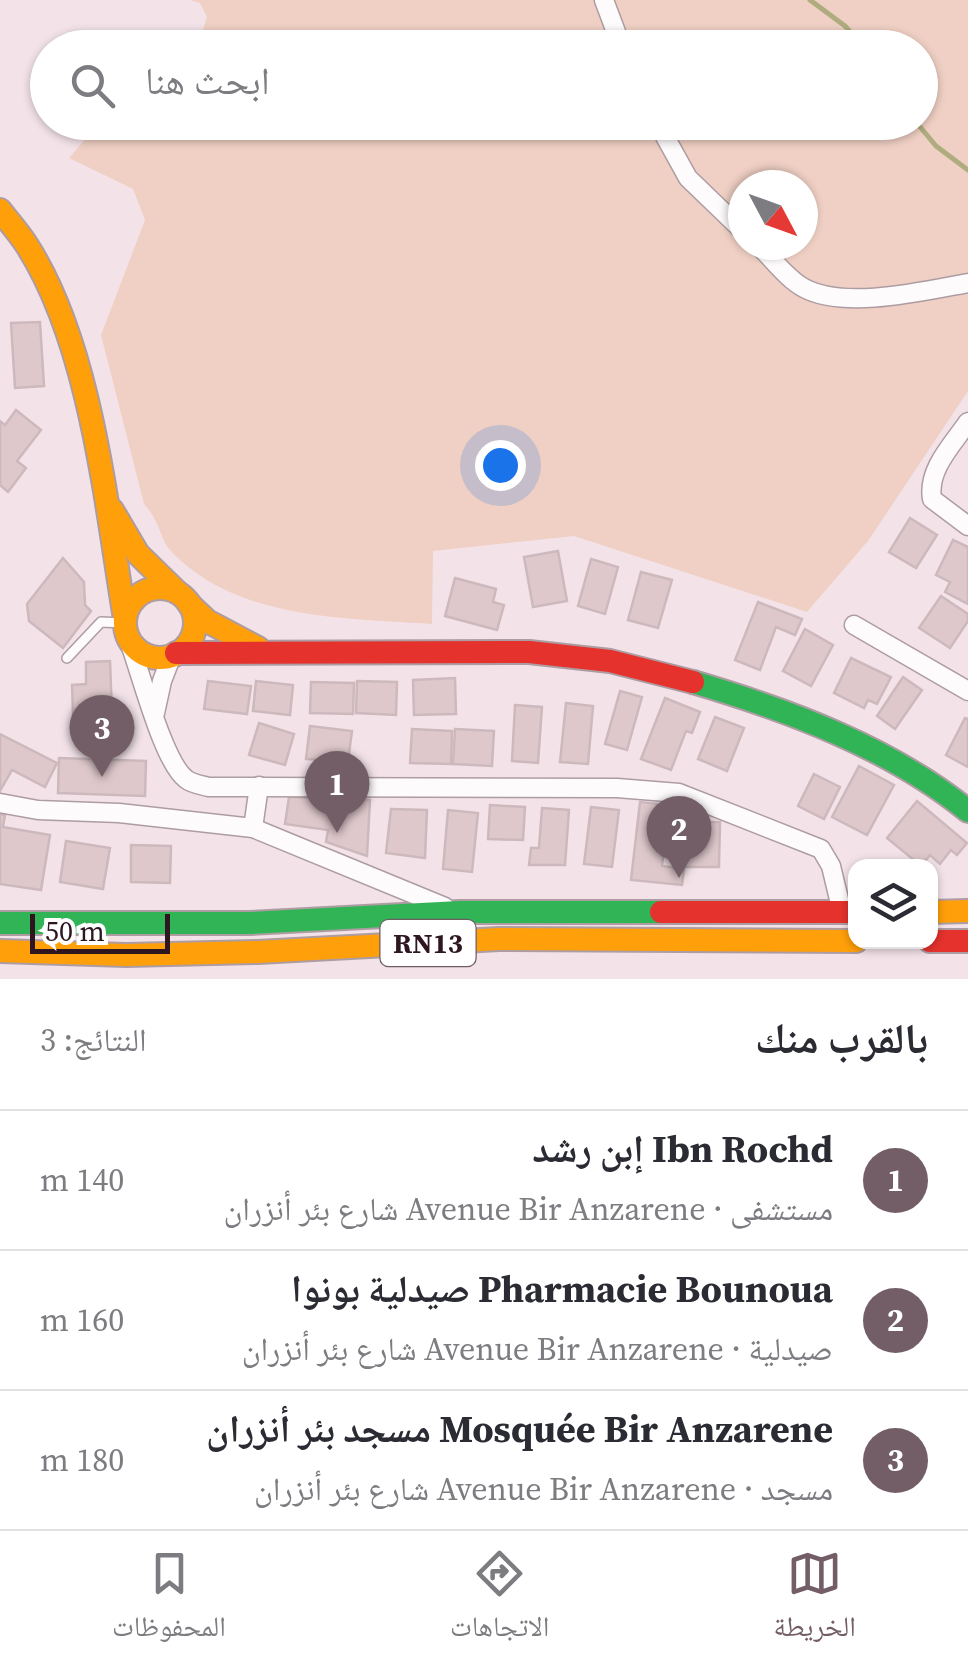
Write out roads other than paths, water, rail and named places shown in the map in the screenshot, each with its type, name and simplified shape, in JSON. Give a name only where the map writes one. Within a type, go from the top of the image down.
[{"type":"main road","points":[[0,210],[26,239],[65,328],[104,497],[126,627],[142,653],[162,658],[186,646],[194,626],[185,600],[162,588],[142,593],[128,609],[126,627]]},
{"type":"main road","points":[[104,497],[138,554],[185,600],[207,621],[263,650]]},
{"type":"main road","points":[[174,654],[263,650],[307,654],[574,656],[650,670],[744,699],[868,750],[926,780],[968,811]]},
{"type":"main road","points":[[938,912],[968,911]]},
{"type":"main road","name":"RN13","points":[[0,923],[250,923],[460,912],[848,912]]},
{"type":"main road","name":"RN13","points":[[0,951],[126,955],[499,939],[848,940]]},
{"type":"main road","points":[[938,941],[968,941]]},
{"type":"street","points":[[604,0],[615,30]]},
{"type":"street","points":[[667,140],[688,178],[728,217]]},
{"type":"street","points":[[773,260],[801,287],[831,296],[909,294],[968,283]]},
{"type":"street","points":[[968,422],[930,485],[932,499],[968,526]]},
{"type":"street","points":[[854,625],[968,691]]},
{"type":"street","points":[[126,627],[167,753],[188,781],[208,787],[617,788],[678,792],[821,849],[848,912]]},
{"type":"street","points":[[155,714],[174,654]]},
{"type":"street","points":[[252,828],[259,786]]},
{"type":"street","points":[[0,803],[38,810],[118,813],[252,828],[460,912]]},
{"type":"lane","points":[[67,658],[102,622],[126,627]]},
{"type":"waterway","points":[[810,0],[848,30]]},
{"type":"waterway","points":[[931,140],[968,170]]},
{"type":"place","name":"Mosquée Bir Anzarene مسجد بئر أنزران","points":[[102,777]]},
{"type":"place","name":"Ibn Rochd إبن رشد","points":[[337,833]]},
{"type":"place","name":"Pharmacie Bounoua صيدلية بونوا","points":[[679,878]]}]
